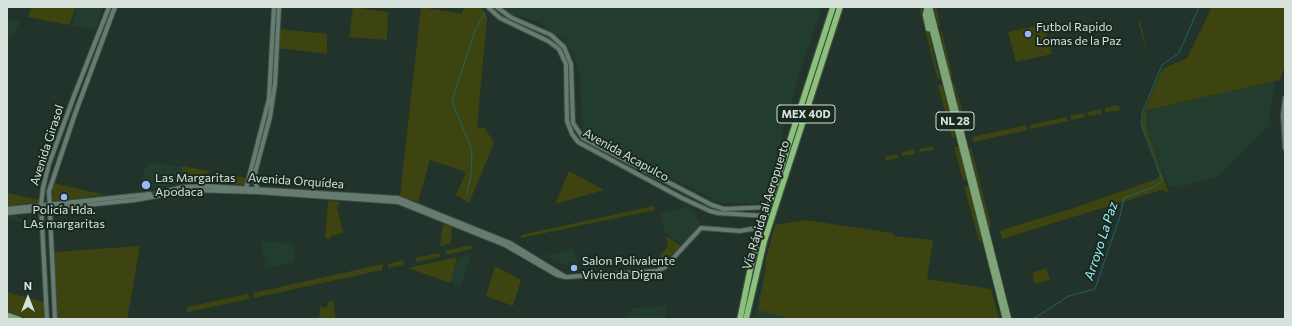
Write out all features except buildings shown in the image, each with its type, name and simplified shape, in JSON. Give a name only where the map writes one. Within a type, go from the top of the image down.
[{"type":"highway","name":"MEX 40D","points":[[740,319],[752,261],[762,226],[833,7]]},
{"type":"highway","name":"Vía Rápida al Aeropuerto","points":[[746,319],[764,242],[840,7]]},
{"type":"main road","name":"NL 28","points":[[927,7],[1005,319]]},
{"type":"main road","points":[[933,28],[1009,319]]},
{"type":"main road","points":[[7,316],[12,319]]},
{"type":"main road","points":[[7,316],[16,319]]},
{"type":"main road","points":[[7,316],[19,319]]},
{"type":"street","name":"Avenida Girasol","points":[[47,319],[41,207],[43,188],[49,164],[109,7]]},
{"type":"street","name":"Avenida Girasol","points":[[55,319],[49,191],[57,165],[115,7]]},
{"type":"street","points":[[245,189],[269,99],[274,7]]},
{"type":"street","points":[[258,190],[254,178],[270,117],[275,84],[279,7]]},
{"type":"street","name":"Avenida Acapulco","points":[[488,7],[500,18],[548,41],[559,49],[566,64],[567,121],[572,134],[578,142],[682,198],[710,210],[718,213],[757,214],[766,216]]},
{"type":"street","name":"Avenida Acapulco","points":[[497,7],[510,17],[550,35],[564,47],[571,64],[573,123],[582,138],[712,205],[724,209],[757,209],[769,207]]},
{"type":"street","points":[[1285,98],[1283,120],[1285,148]]},
{"type":"street","name":"Avenida Orquídea","points":[[7,213],[193,186],[258,190],[404,204],[505,244],[557,276],[566,277],[652,272],[665,266],[701,228],[740,231],[762,226]]},
{"type":"street","name":"Avenida Orquídea","points":[[103,200],[129,200],[191,190],[245,189]]},
{"type":"street","points":[[129,200],[134,195]]},
{"type":"street","name":"Avenida Orquídea","points":[[7,209],[41,207]]},
{"type":"street","points":[[757,209],[757,214]]},
{"type":"shaded area","points":[[77,7],[104,7],[95,30],[71,25]]},
{"type":"shaded area","points":[[501,7],[822,7],[801,70],[763,203],[720,203],[583,133],[579,69],[565,40],[534,20],[504,13]]},
{"type":"shaded area","points":[[7,19],[21,21],[11,39],[7,38]]},
{"type":"shaded area","points":[[1275,81],[1269,120],[1271,123],[1218,177],[1177,188],[1168,185],[1146,126],[1146,110]]},
{"type":"shaded area","points":[[148,162],[182,167],[182,183],[137,191]]},
{"type":"shaded area","points":[[689,206],[700,223],[683,245],[666,234],[660,213]]},
{"type":"shaded area","points":[[13,215],[27,221],[28,218],[35,220],[34,226],[7,219],[7,216]]},
{"type":"shaded area","points":[[261,241],[295,244],[294,262],[266,268]]},
{"type":"shaded area","points":[[574,249],[578,265],[568,266],[543,256]]},
{"type":"shaded area","points":[[471,254],[461,286],[450,282],[458,258]]},
{"type":"shaded area","points":[[764,273],[777,280],[790,319],[754,319]]},
{"type":"shaded area","points":[[667,306],[665,319],[626,319],[632,308]]},
{"type":"green space","points":[[32,7],[76,7],[69,25],[28,17]]},
{"type":"green space","points":[[353,7],[388,12],[387,40],[349,37]]},
{"type":"green space","points":[[421,7],[462,14],[464,7],[481,7],[487,17],[477,127],[485,128],[494,143],[469,203],[456,195],[466,172],[430,160],[418,202],[400,196]]},
{"type":"green space","points":[[919,7],[923,7],[922,14],[929,33],[936,65],[941,78],[938,81]]},
{"type":"green space","points":[[933,7],[936,7],[940,25],[939,27]]},
{"type":"green space","points":[[1212,7],[1285,7],[1285,65],[1280,80],[1146,110],[1146,126],[1169,193],[1161,190],[1002,239],[1000,232],[1001,230],[1071,209],[1157,179],[1161,173],[1142,125],[1144,112],[1162,69],[1187,58]]},
{"type":"green space","points":[[1138,22],[1140,22],[1149,58]]},
{"type":"green space","points":[[1044,24],[1052,54],[1016,62],[1008,32]]},
{"type":"green space","points":[[280,29],[327,34],[327,54],[278,48]]},
{"type":"green space","points":[[940,30],[942,32],[953,78],[949,75]]},
{"type":"green space","points":[[951,83],[954,83],[962,110],[961,112],[959,112],[956,99],[957,97]]},
{"type":"green space","points":[[938,85],[943,85],[955,137],[952,138]]},
{"type":"green space","points":[[1118,105],[1120,110],[1105,112],[1105,108]]},
{"type":"green space","points":[[1101,109],[1102,114],[1088,116],[1088,112]]},
{"type":"green space","points":[[1084,113],[1085,117],[1071,120],[1070,116]]},
{"type":"green space","points":[[1066,117],[1068,121],[1031,129],[1030,125]]},
{"type":"green space","points":[[1026,125],[1028,130],[973,142],[972,137]]},
{"type":"green space","points":[[933,146],[933,150],[919,152],[919,149]]},
{"type":"green space","points":[[954,147],[960,147],[967,180],[963,180]]},
{"type":"green space","points":[[971,147],[991,226],[989,229],[969,148]]},
{"type":"green space","points":[[914,149],[915,154],[902,156],[902,152]]},
{"type":"green space","points":[[897,154],[898,158],[885,161],[885,157]]},
{"type":"green space","points":[[182,166],[209,171],[207,183],[182,186]]},
{"type":"green space","points":[[569,171],[604,190],[555,204]]},
{"type":"green space","points":[[220,173],[246,178],[246,180],[244,185],[219,184]]},
{"type":"green space","points":[[53,183],[105,195],[52,201]]},
{"type":"green space","points":[[964,186],[970,186],[982,237],[981,241],[979,241]]},
{"type":"green space","points":[[7,193],[39,200],[39,202],[7,206]]},
{"type":"green space","points":[[328,201],[340,202],[337,207],[343,233],[331,236],[329,239],[325,238]]},
{"type":"green space","points":[[653,206],[655,210],[521,238],[521,235]]},
{"type":"green space","points":[[805,220],[893,233],[894,236],[933,240],[927,279],[991,289],[999,319],[792,319],[758,310],[766,268],[765,262],[775,225]]},
{"type":"green space","points":[[443,224],[452,227],[451,243],[440,246]]},
{"type":"green space","points":[[666,236],[681,246],[659,266],[658,257],[668,247]]},
{"type":"green space","points":[[471,245],[472,249],[446,255],[445,251]]},
{"type":"green space","points":[[140,246],[127,319],[58,319],[54,252]]},
{"type":"green space","points":[[439,253],[440,257],[417,262],[415,258]]},
{"type":"green space","points":[[457,257],[450,283],[408,268]]},
{"type":"green space","points":[[404,260],[403,265],[388,268],[388,264]]},
{"type":"green space","points":[[383,264],[382,270],[254,298],[253,293]]},
{"type":"green space","points":[[495,266],[521,280],[513,306],[486,296]]},
{"type":"green space","points":[[1046,268],[1050,280],[1035,284],[1032,273]]},
{"type":"green space","points":[[7,292],[44,302],[45,319],[27,319],[7,313]]},
{"type":"green space","points":[[248,294],[249,299],[187,312],[187,307]]},
{"type":"green space","points":[[333,300],[336,319],[319,319],[320,306],[324,308],[327,307],[328,302]]},
{"type":"waterway","name":"Arroyo La Paz","points":[[1161,177],[1141,124],[1143,111],[1162,65],[1179,53],[1199,7]]},
{"type":"waterway","points":[[467,194],[471,176],[472,150],[452,101],[474,33],[485,12]]},
{"type":"waterway","name":"Arroyo La Paz","points":[[1033,319],[1069,296],[1095,289],[1120,216],[1124,198],[1154,187],[1162,181],[1161,178]]},
{"type":"place","name":"Futbol Rapido Lomas de la Paz","points":[[1028,34]]},
{"type":"place","name":"Las Margaritas Apodaca","points":[[146,185]]},
{"type":"place","name":"Policía Hda. LAs margaritas","points":[[64,197]]},
{"type":"place","name":"Salon Polivalente Vivienda Digna","points":[[574,268]]}]
